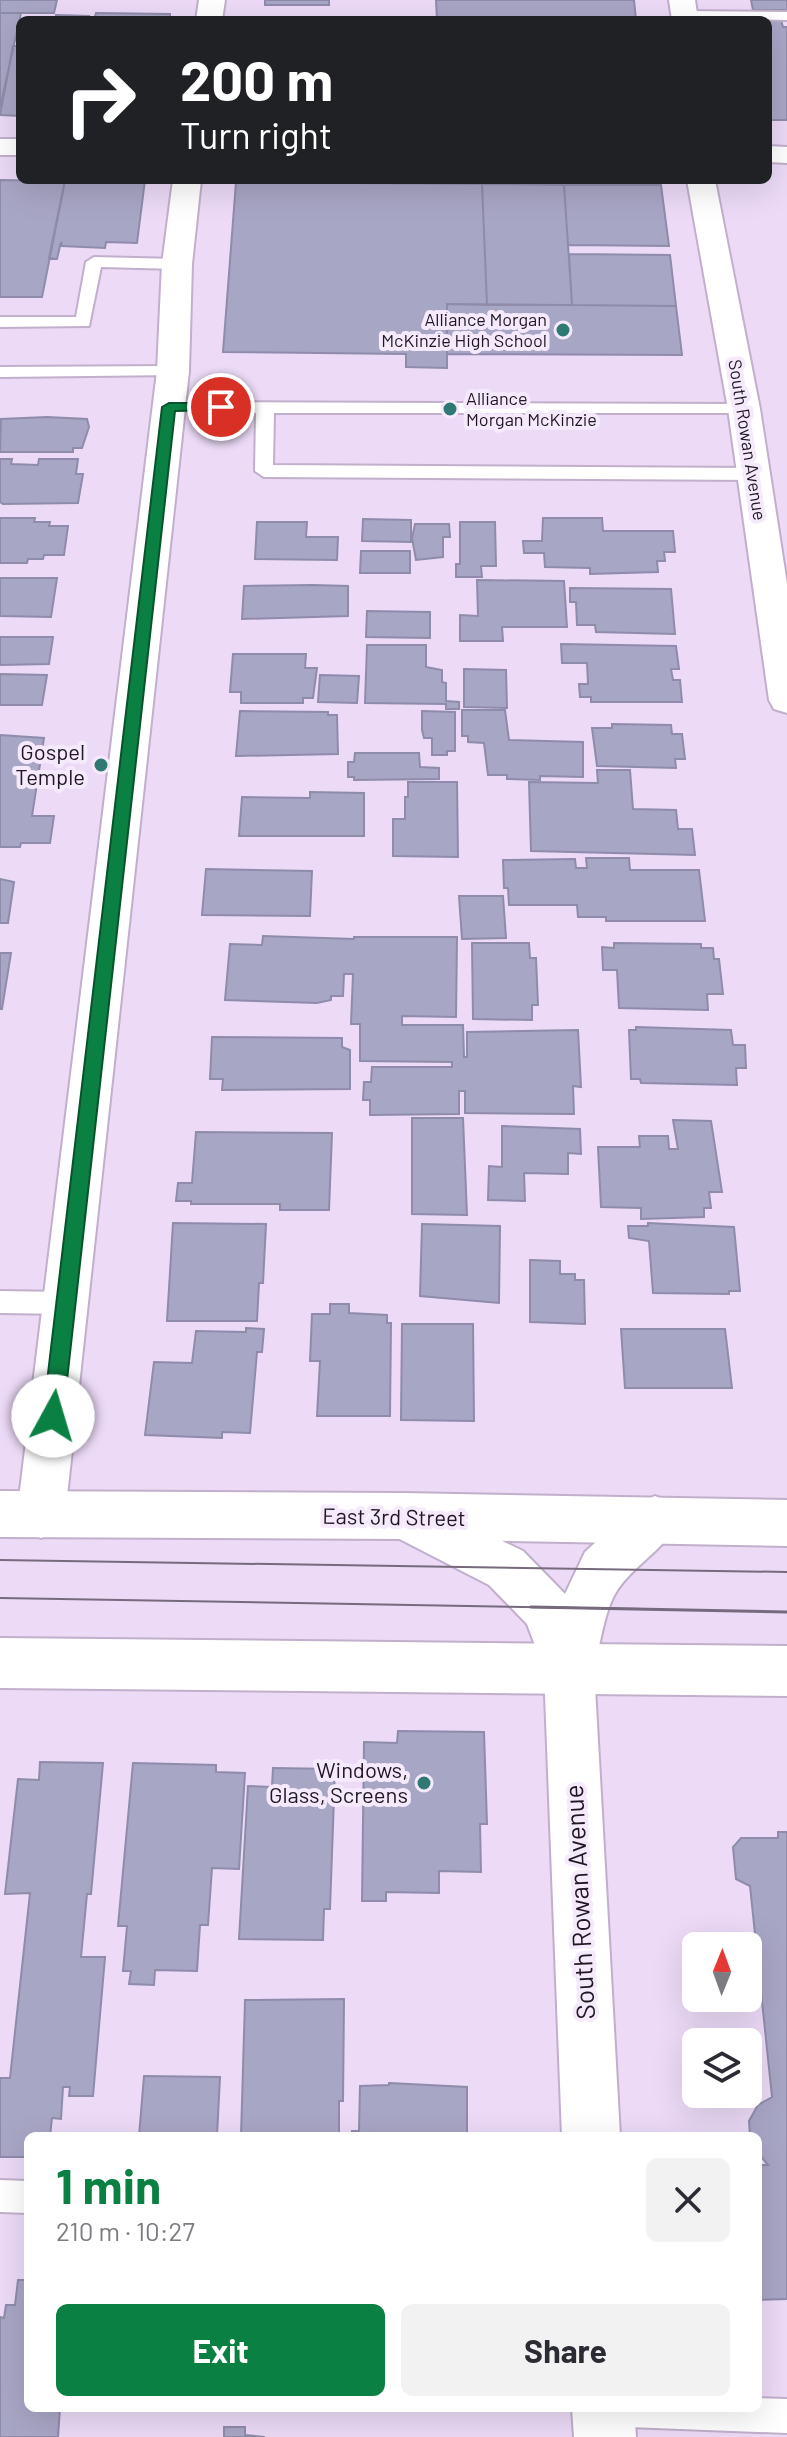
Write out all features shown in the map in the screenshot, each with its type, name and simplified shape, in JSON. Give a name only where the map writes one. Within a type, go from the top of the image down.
[{"type":"street","points":[[20,1515],[66,1303],[171,389],[177,264],[187,184]]},
{"type":"street","name":"South Rowan Avenue","points":[[702,184],[744,409],[787,700]]},
{"type":"street","name":"East 3rd Street","points":[[20,1515],[403,1516],[787,1523]]},
{"type":"street","points":[[403,1516],[506,1568],[546,1608],[569,1669]]},
{"type":"street","points":[[569,1669],[584,1608],[602,1569],[655,1519]]},
{"type":"street","points":[[0,1663],[787,1671]]},
{"type":"street","name":"South Rowan Avenue","points":[[569,1669],[591,2132]]},
{"type":"street","points":[[603,2412],[605,2437]]},
{"type":"lane","points":[[684,12],[787,16]]},
{"type":"lane","points":[[0,322],[83,322],[94,262],[177,264]]},
{"type":"lane","points":[[0,372],[171,389],[265,408],[744,409]]},
{"type":"lane","points":[[265,408],[264,471],[753,474]]},
{"type":"lane","points":[[0,1302],[66,1303]]},
{"type":"lane","points":[[0,2196],[24,2197]]},
{"type":"lane","points":[[695,2412],[787,2416]]},
{"type":"building","points":[[0,0],[57,0],[54,13],[0,13]]},
{"type":"building","points":[[265,0],[329,0],[329,5],[265,5]]},
{"type":"building","points":[[436,0],[634,0],[636,16],[437,16]]},
{"type":"building","points":[[751,0],[787,0],[787,10],[753,10]]},
{"type":"building","points":[[0,13],[21,13],[16,16],[16,36],[0,108]]},
{"type":"building","points":[[96,13],[170,14],[170,16],[95,16]]},
{"type":"building","points":[[772,20],[781,20],[783,27],[787,27],[787,120],[772,120]]},
{"type":"building","points":[[13,46],[16,46],[16,116],[0,115]]},
{"type":"building","points":[[0,180],[16,180],[16,184],[64,184],[42,297],[0,297]]},
{"type":"building","points":[[64,184],[144,184],[137,243],[106,242],[105,248],[62,246],[61,242],[57,259],[49,258]]},
{"type":"building","points":[[236,184],[482,184],[487,305],[447,304],[447,368],[406,367],[406,354],[223,352]]},
{"type":"building","points":[[482,184],[564,185],[572,305],[487,305]]},
{"type":"building","points":[[564,185],[661,185],[669,246],[568,245]]},
{"type":"building","points":[[569,254],[670,255],[676,306],[572,305]]},
{"type":"building","name":"Alliance Morgan McKinzie High School","points":[[447,304],[676,306],[682,355],[447,354]]},
{"type":"building","points":[[1,419],[87,419],[89,427],[82,448],[73,448],[73,452],[0,452]]},
{"type":"building","points":[[0,459],[12,459],[11,464],[38,465],[39,459],[78,459],[76,474],[83,474],[78,503],[3,504],[0,502]]},
{"type":"building","points":[[0,518],[35,518],[34,522],[50,522],[49,526],[68,526],[64,555],[44,555],[43,559],[28,559],[27,563],[0,563]]},
{"type":"building","points":[[543,518],[602,518],[603,531],[673,531],[675,552],[664,552],[665,561],[657,561],[658,572],[590,574],[590,568],[545,567],[544,553],[524,553],[523,541],[542,541]]},
{"type":"building","points":[[363,519],[411,520],[411,542],[362,541]]},
{"type":"building","points":[[257,522],[307,522],[306,537],[338,537],[337,560],[255,559]]},
{"type":"building","points":[[460,522],[495,522],[496,566],[481,566],[482,577],[456,577],[456,564],[460,564]]},
{"type":"building","points":[[415,524],[449,524],[450,537],[443,537],[443,557],[416,560],[412,538]]},
{"type":"building","points":[[361,551],[410,551],[410,573],[360,573]]},
{"type":"building","points":[[0,578],[57,578],[51,617],[0,616]]},
{"type":"building","points":[[477,580],[564,581],[567,627],[502,627],[503,641],[460,641],[460,615],[478,616]]},
{"type":"building","points":[[244,586],[348,586],[348,616],[242,619]]},
{"type":"building","points":[[570,588],[671,589],[675,634],[596,632],[595,625],[577,625],[576,602],[570,602]]},
{"type":"building","points":[[367,611],[430,612],[430,638],[366,637]]},
{"type":"building","points":[[0,637],[53,637],[49,664],[0,665]]},
{"type":"building","points":[[561,644],[676,646],[679,669],[671,669],[673,680],[680,680],[682,702],[591,702],[591,697],[580,697],[579,684],[588,684],[587,663],[562,663]]},
{"type":"building","points":[[367,645],[426,645],[426,667],[442,670],[446,701],[459,702],[459,709],[446,709],[446,704],[365,703]]},
{"type":"building","points":[[233,654],[306,654],[305,668],[317,668],[313,698],[303,698],[303,703],[241,703],[241,692],[230,692]]},
{"type":"building","points":[[464,669],[506,670],[507,708],[464,707]]},
{"type":"building","points":[[0,674],[47,675],[42,705],[0,705]]},
{"type":"building","points":[[320,675],[359,676],[357,703],[318,702]]},
{"type":"building","points":[[462,710],[505,710],[509,740],[583,742],[583,777],[540,776],[540,780],[488,775],[484,743],[468,742],[468,736],[462,736]]},
{"type":"building","points":[[240,711],[328,712],[328,715],[337,715],[338,754],[236,756]]},
{"type":"building","points":[[422,711],[455,712],[455,751],[447,751],[447,755],[432,755],[432,738],[424,738],[422,730]]},
{"type":"building","points":[[612,724],[671,725],[672,734],[682,734],[685,759],[675,759],[676,768],[597,766],[592,728],[612,728]]},
{"type":"building","points":[[0,735],[44,738],[32,816],[54,816],[50,843],[0,847]]},
{"type":"building","points":[[355,753],[419,753],[420,767],[439,768],[439,779],[354,780],[354,777],[348,777],[348,762],[354,762]]},
{"type":"building","points":[[597,770],[630,770],[633,809],[676,810],[678,829],[692,829],[695,855],[531,851],[529,782],[598,783]]},
{"type":"building","points":[[408,782],[457,782],[458,857],[393,856],[393,819],[405,819]]},
{"type":"building","points":[[310,792],[364,793],[364,836],[239,836],[242,797],[310,798]]},
{"type":"building","points":[[586,858],[629,858],[630,870],[699,870],[705,921],[606,921],[606,917],[578,917],[577,905],[509,905],[508,888],[504,888],[503,860],[575,859],[576,868],[587,868]]},
{"type":"building","points":[[206,869],[312,871],[310,916],[202,915]]},
{"type":"building","points":[[0,879],[14,882],[8,923],[0,923]]},
{"type":"building","points":[[459,896],[503,896],[506,938],[462,939]]},
{"type":"building","points":[[263,936],[354,939],[457,937],[456,1017],[402,1016],[402,1025],[463,1025],[464,1057],[467,1057],[467,1032],[578,1030],[581,1087],[573,1086],[574,1114],[465,1113],[465,1091],[459,1091],[459,1114],[370,1115],[370,1100],[363,1100],[364,1082],[371,1082],[372,1067],[452,1067],[452,1062],[360,1061],[360,1024],[351,1024],[353,974],[344,974],[343,996],[331,996],[331,1000],[317,1003],[225,1000],[230,944],[262,945]]},
{"type":"building","points":[[472,943],[529,943],[530,958],[536,958],[538,1005],[532,1005],[532,1020],[473,1019]]},
{"type":"building","points":[[614,943],[701,944],[701,948],[713,948],[714,959],[719,959],[723,994],[707,994],[708,1010],[619,1008],[617,970],[603,970],[602,947],[614,948]]},
{"type":"building","points":[[0,953],[11,953],[2,1009],[0,1009]]},
{"type":"building","points":[[636,1027],[731,1030],[733,1045],[745,1045],[746,1068],[736,1068],[737,1085],[641,1083],[640,1079],[631,1079],[629,1030],[636,1030]]},
{"type":"building","points":[[212,1037],[342,1038],[342,1047],[350,1050],[350,1089],[222,1090],[223,1079],[210,1079]]},
{"type":"building","points":[[412,1118],[463,1118],[467,1215],[412,1214]]},
{"type":"building","points":[[673,1120],[711,1121],[722,1192],[709,1192],[711,1208],[704,1208],[704,1217],[641,1219],[641,1208],[601,1207],[598,1147],[640,1147],[639,1136],[668,1136],[669,1149],[678,1149]]},
{"type":"building","points":[[502,1126],[580,1129],[581,1154],[568,1153],[568,1174],[524,1173],[525,1201],[488,1200],[489,1166],[502,1167]]},
{"type":"building","points":[[196,1132],[332,1133],[329,1210],[280,1210],[280,1204],[191,1204],[191,1201],[176,1201],[178,1183],[192,1183]]},
{"type":"building","points":[[173,1223],[266,1224],[263,1283],[259,1283],[257,1321],[167,1321]]},
{"type":"building","points":[[648,1223],[734,1227],[740,1291],[729,1291],[729,1294],[653,1293],[649,1241],[629,1238],[628,1226],[648,1226]]},
{"type":"building","points":[[422,1224],[500,1226],[499,1303],[420,1296]]},
{"type":"building","points":[[530,1260],[560,1261],[560,1274],[575,1274],[575,1280],[584,1280],[585,1324],[530,1322]]},
{"type":"building","points":[[330,1304],[349,1304],[349,1313],[387,1315],[387,1323],[391,1323],[390,1416],[317,1416],[320,1361],[310,1361],[312,1314],[330,1314]]},
{"type":"building","points":[[402,1324],[473,1324],[474,1421],[401,1420]]},
{"type":"building","points":[[246,1328],[264,1329],[262,1352],[257,1352],[250,1433],[222,1432],[222,1438],[145,1435],[154,1362],[192,1363],[196,1331],[246,1332]]},
{"type":"building","points":[[621,1329],[725,1329],[732,1388],[625,1388]]},
{"type":"building","name":"Windows, Glass, Screens","points":[[398,1731],[484,1732],[487,1824],[480,1824],[481,1872],[439,1871],[439,1893],[386,1892],[386,1901],[362,1901],[364,1742],[397,1743]]},
{"type":"building","points":[[40,1762],[103,1763],[91,1894],[87,1894],[81,1957],[105,1957],[93,2096],[69,2096],[70,2087],[63,2087],[61,2119],[52,2118],[50,2132],[24,2132],[24,2157],[0,2157],[0,2078],[10,2078],[30,1893],[5,1894],[18,1779],[39,1780]]},
{"type":"building","points":[[133,1763],[216,1765],[216,1772],[245,1773],[239,1869],[212,1868],[208,1925],[200,1925],[197,1971],[155,1970],[154,1985],[129,1984],[131,1971],[123,1971],[127,1926],[118,1926]]},
{"type":"building","points":[[273,1768],[335,1769],[330,1909],[324,1909],[323,1940],[239,1939],[248,1786],[272,1787]]},
{"type":"building","points":[[778,1832],[787,1832],[787,2299],[762,2300],[762,2165],[768,2165],[762,2158],[762,2132],[750,2132],[749,2121],[756,2108],[762,2108],[762,2103],[772,2097],[762,2001],[762,1932],[755,1932],[750,1886],[736,1879],[733,1847],[741,1838],[778,1838]]},
{"type":"building","points":[[344,1999],[343,2101],[339,2101],[339,2132],[241,2132],[245,2000]]},
{"type":"building","points":[[144,2076],[220,2077],[217,2132],[139,2132]]},
{"type":"building","points":[[360,2086],[467,2087],[467,2132],[352,2132],[359,2131]]},
{"type":"building","points":[[18,2280],[24,2280],[24,2412],[60,2412],[58,2437],[0,2437],[0,2317],[4,2318],[6,2305],[15,2305]]},
{"type":"building","points":[[224,2427],[245,2427],[245,2435],[265,2437],[224,2437]]},
{"type":"tram line","points":[[0,1560],[787,1572]]},
{"type":"tram line","points":[[0,1598],[560,1608]]},
{"type":"tram line","points":[[531,1607],[560,1608]]},
{"type":"tram line","points":[[560,1608],[644,1609]]},
{"type":"tram line","points":[[560,1608],[787,1612]]},
{"type":"place","name":"Alliance Morgan McKinzie High School","points":[[563,330]]},
{"type":"place","name":"Alliance Morgan McKinzie","points":[[450,409]]},
{"type":"place","name":"Gospel Temple","points":[[101,765]]},
{"type":"place","name":"Windows, Glass, Screens","points":[[424,1783]]},
{"type":"route","points":[[53,1416],[169,407],[221,407]]}]
